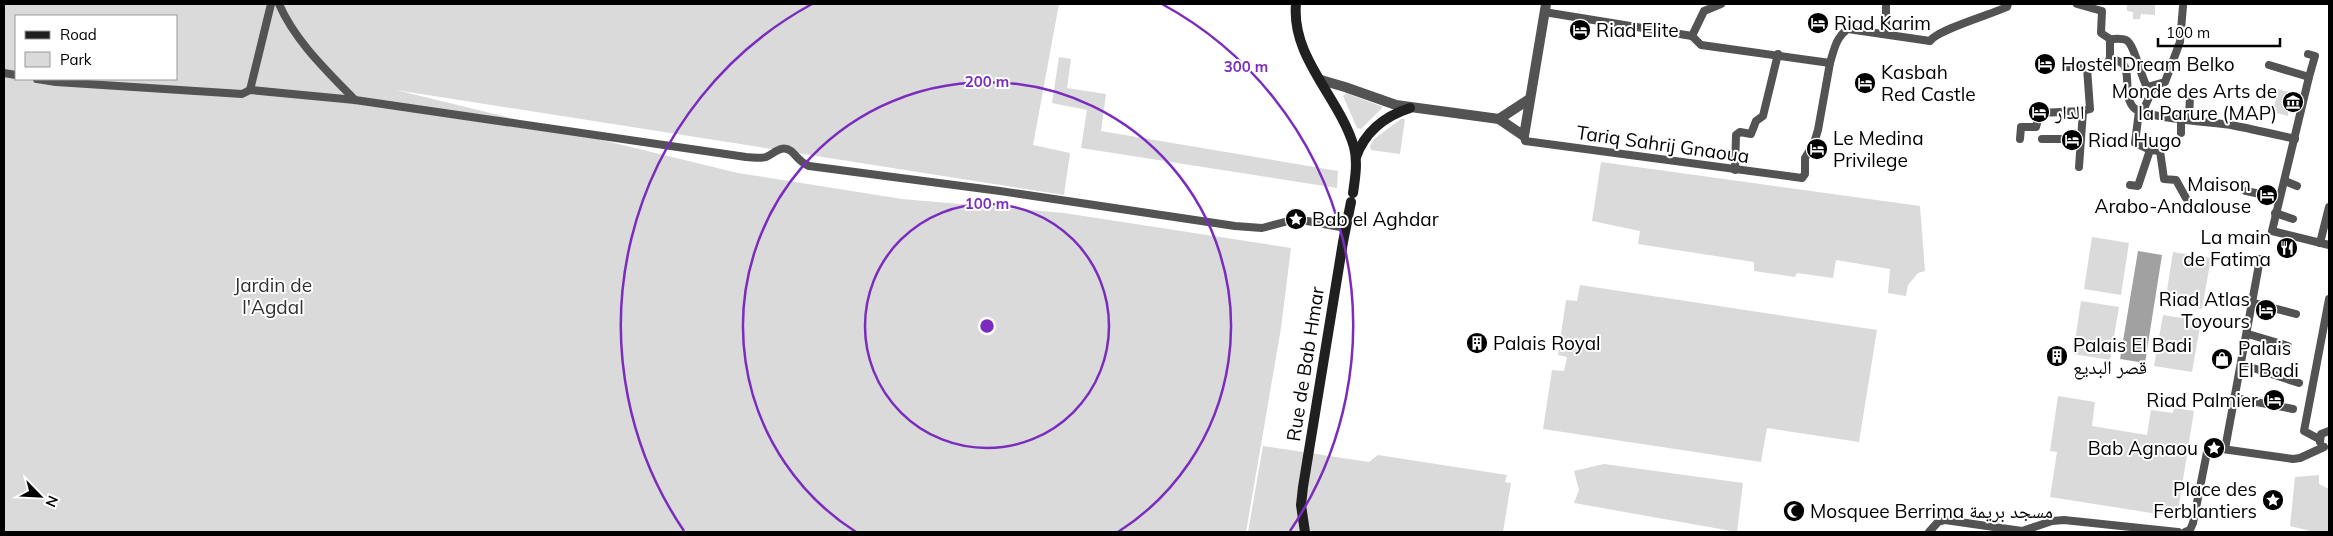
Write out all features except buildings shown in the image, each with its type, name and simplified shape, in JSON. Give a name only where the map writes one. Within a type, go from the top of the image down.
[{"type":"main road","points":[[1296,4],[1300,40],[1350,137],[1356,157]]},
{"type":"main road","points":[[1356,157],[1359,147],[1375,128],[1392,115],[1410,108]]},
{"type":"main road","name":"Rue de Bab Hmar","points":[[1305,532],[1301,505],[1303,487],[1352,198],[1356,157]]},
{"type":"street","points":[[250,90],[271,4]]},
{"type":"street","points":[[280,4],[296,32],[317,60],[355,100]]},
{"type":"street","points":[[1692,36],[1704,7],[1721,4]]},
{"type":"street","points":[[1886,4],[1886,34]]},
{"type":"street","points":[[1321,80],[1410,108],[1499,119],[1524,136],[1528,100],[1545,8],[1692,36],[1701,45],[1778,54],[1830,63],[1838,39],[1848,29],[1930,41],[1937,34],[1987,16],[2008,7],[2008,4]]},
{"type":"street","points":[[2077,4],[2098,8],[2102,11],[2101,33],[2110,39],[2126,40],[2133,46],[2139,72],[2147,87],[2165,82],[2176,58],[2180,42],[2183,6]]},
{"type":"street","points":[[2066,67],[2087,68],[2106,66],[2110,58],[2110,39]]},
{"type":"street","points":[[1735,170],[1736,135],[1740,132],[1751,134],[1756,122],[1763,116],[1778,54]]},
{"type":"street","points":[[2308,54],[2316,56],[2308,77],[2285,181],[2271,230],[2329,245]]},
{"type":"street","points":[[2110,58],[2122,63],[2126,68],[2128,93],[2139,110],[2156,116],[2185,119],[2294,138]]},
{"type":"street","name":"Tariq Sahrij Gnaoua","points":[[1524,136],[1525,141],[1802,178],[1805,174],[1805,158],[1814,143],[1819,124],[1830,63]]},
{"type":"street","points":[[2269,65],[2308,77]]},
{"type":"street","points":[[2020,139],[2021,127],[2036,127],[2040,113],[2083,111],[2090,108],[2087,68]]},
{"type":"street","points":[[43,80],[242,94],[250,90],[355,100],[746,157],[765,158],[780,149],[786,149],[792,152],[801,162],[809,166],[980,188],[1235,226],[1262,228],[1296,219],[1346,228]]},
{"type":"street","points":[[2154,86],[2139,110],[2135,143],[2150,150],[2160,147],[2164,179],[2176,180],[2186,198]]},
{"type":"street","points":[[2181,133],[2190,96]]},
{"type":"street","points":[[1499,119],[1528,100]]},
{"type":"street","points":[[2079,167],[2083,111]]},
{"type":"street","points":[[2042,139],[2081,139]]},
{"type":"street","points":[[2130,185],[2138,186],[2150,150]]},
{"type":"street","points":[[2285,181],[2298,186]]},
{"type":"street","points":[[2246,190],[2279,198]]},
{"type":"street","points":[[2320,243],[2329,207]]},
{"type":"street","points":[[2275,213],[2293,219]]},
{"type":"street","points":[[2225,449],[2254,303],[2260,259]]},
{"type":"street","points":[[2186,532],[2190,530],[2193,523],[2208,447],[2300,458],[2327,447],[2319,439],[2304,431],[2327,320],[2329,298]]},
{"type":"street","points":[[2254,303],[2296,314]]},
{"type":"street","points":[[2248,334],[2288,346]]},
{"type":"street","points":[[2241,364],[2299,383]]},
{"type":"street","points":[[2235,398],[2293,409]]},
{"type":"street","points":[[2319,439],[2323,432],[2329,431]]},
{"type":"street","points":[[1928,532],[1938,522],[1945,520],[2022,530],[2052,521],[2064,520],[2178,532]]},
{"type":"green space","name":"Jardin de l'Agdal","points":[[4,4],[1059,4],[1033,145],[1070,153],[1064,195],[396,90],[738,173],[902,199],[1064,213],[1291,248],[1281,328],[1246,532],[4,532]]},
{"type":"green space","points":[[2127,4],[2155,4],[2155,15],[2141,14],[2140,19],[2133,19],[2133,12],[2127,11]]},
{"type":"green space","points":[[1059,57],[1071,59],[1067,88],[1106,94],[1101,131],[1338,171],[1337,188],[1081,148],[1087,110],[1052,103]]},
{"type":"green space","points":[[2278,89],[2289,92],[2288,116],[2273,112]]},
{"type":"green space","points":[[1346,93],[1383,107],[1361,129],[1357,128],[1343,96]]},
{"type":"green space","points":[[1401,119],[1405,119],[1400,154],[1371,150],[1370,146],[1374,139]]},
{"type":"green space","points":[[1601,162],[1920,206],[1925,271],[1918,273],[1908,285],[1906,296],[1888,293],[1890,269],[1836,260],[1833,278],[1797,273],[1795,277],[1754,271],[1754,262],[1638,244],[1640,231],[1592,221]]},
{"type":"green space","points":[[2092,237],[2129,243],[2121,295],[2084,289]]},
{"type":"green space","points":[[2173,252],[2211,258],[2202,309],[2165,303]]},
{"type":"green space","points":[[1580,285],[1877,330],[1859,442],[1767,428],[1761,462],[1543,429],[1552,370],[1564,371],[1567,357],[1558,355],[1566,300],[1577,301]]},
{"type":"green space","points":[[2081,301],[2119,307],[2110,360],[2073,354]]},
{"type":"green space","points":[[2163,315],[2201,321],[2192,372],[2154,366]]},
{"type":"green space","points":[[2058,396],[2095,402],[2092,426],[2147,435],[2151,410],[2173,413],[2174,408],[2194,411],[2177,517],[2050,497],[2057,452],[2050,451]]},
{"type":"green space","points":[[1263,446],[1369,462],[1378,455],[1507,475],[1505,482],[1511,483],[1503,532],[1248,532]]},
{"type":"green space","points":[[1604,464],[1743,483],[1737,532],[1574,503],[1579,490],[1574,471]]},
{"type":"green space","points":[[2319,475],[2319,484],[2329,489],[2329,532],[2314,532],[2290,526],[2295,477]]},
{"type":"shaded area","points":[[2138,251],[2162,255],[2145,363],[2120,359]]},
{"type":"place","name":"Riad Karim","points":[[1818,23]]},
{"type":"place","name":"Riad Elite","points":[[1580,30]]},
{"type":"place","name":"Hostel Dream Belko","points":[[2045,64]]},
{"type":"place","name":"Kasbah Red Castle","points":[[1865,83]]},
{"type":"place","name":"Monde des Arts de la Parure (MAP)","points":[[2293,102]]},
{"type":"place","name":"الدار","points":[[2039,112]]},
{"type":"place","name":"Riad Hugo","points":[[2072,140]]},
{"type":"place","name":"Le Medina Privilege","points":[[1817,149]]},
{"type":"place","name":"Maison Arabo-Andalouse","points":[[2267,195]]},
{"type":"place","name":"Bab el Aghdar","points":[[1296,219]]},
{"type":"place","name":"La main de Fatima","points":[[2287,248]]},
{"type":"place","name":"Riad Atlas Toyours","points":[[2266,310]]},
{"type":"place","name":"Palais Royal","points":[[1477,343]]},
{"type":"place","name":"Palais El Badi قصر البديع","points":[[2057,356]]},
{"type":"place","name":"Palais El Badi","points":[[2222,359]]},
{"type":"place","name":"Riad Palmier","points":[[2274,400]]},
{"type":"place","name":"Bab Agnaou","points":[[2214,448]]},
{"type":"place","name":"Place des Ferblantiers","points":[[2273,500]]},
{"type":"place","name":"Mosquee Berrima مسجد بريمة","points":[[1794,511]]}]
